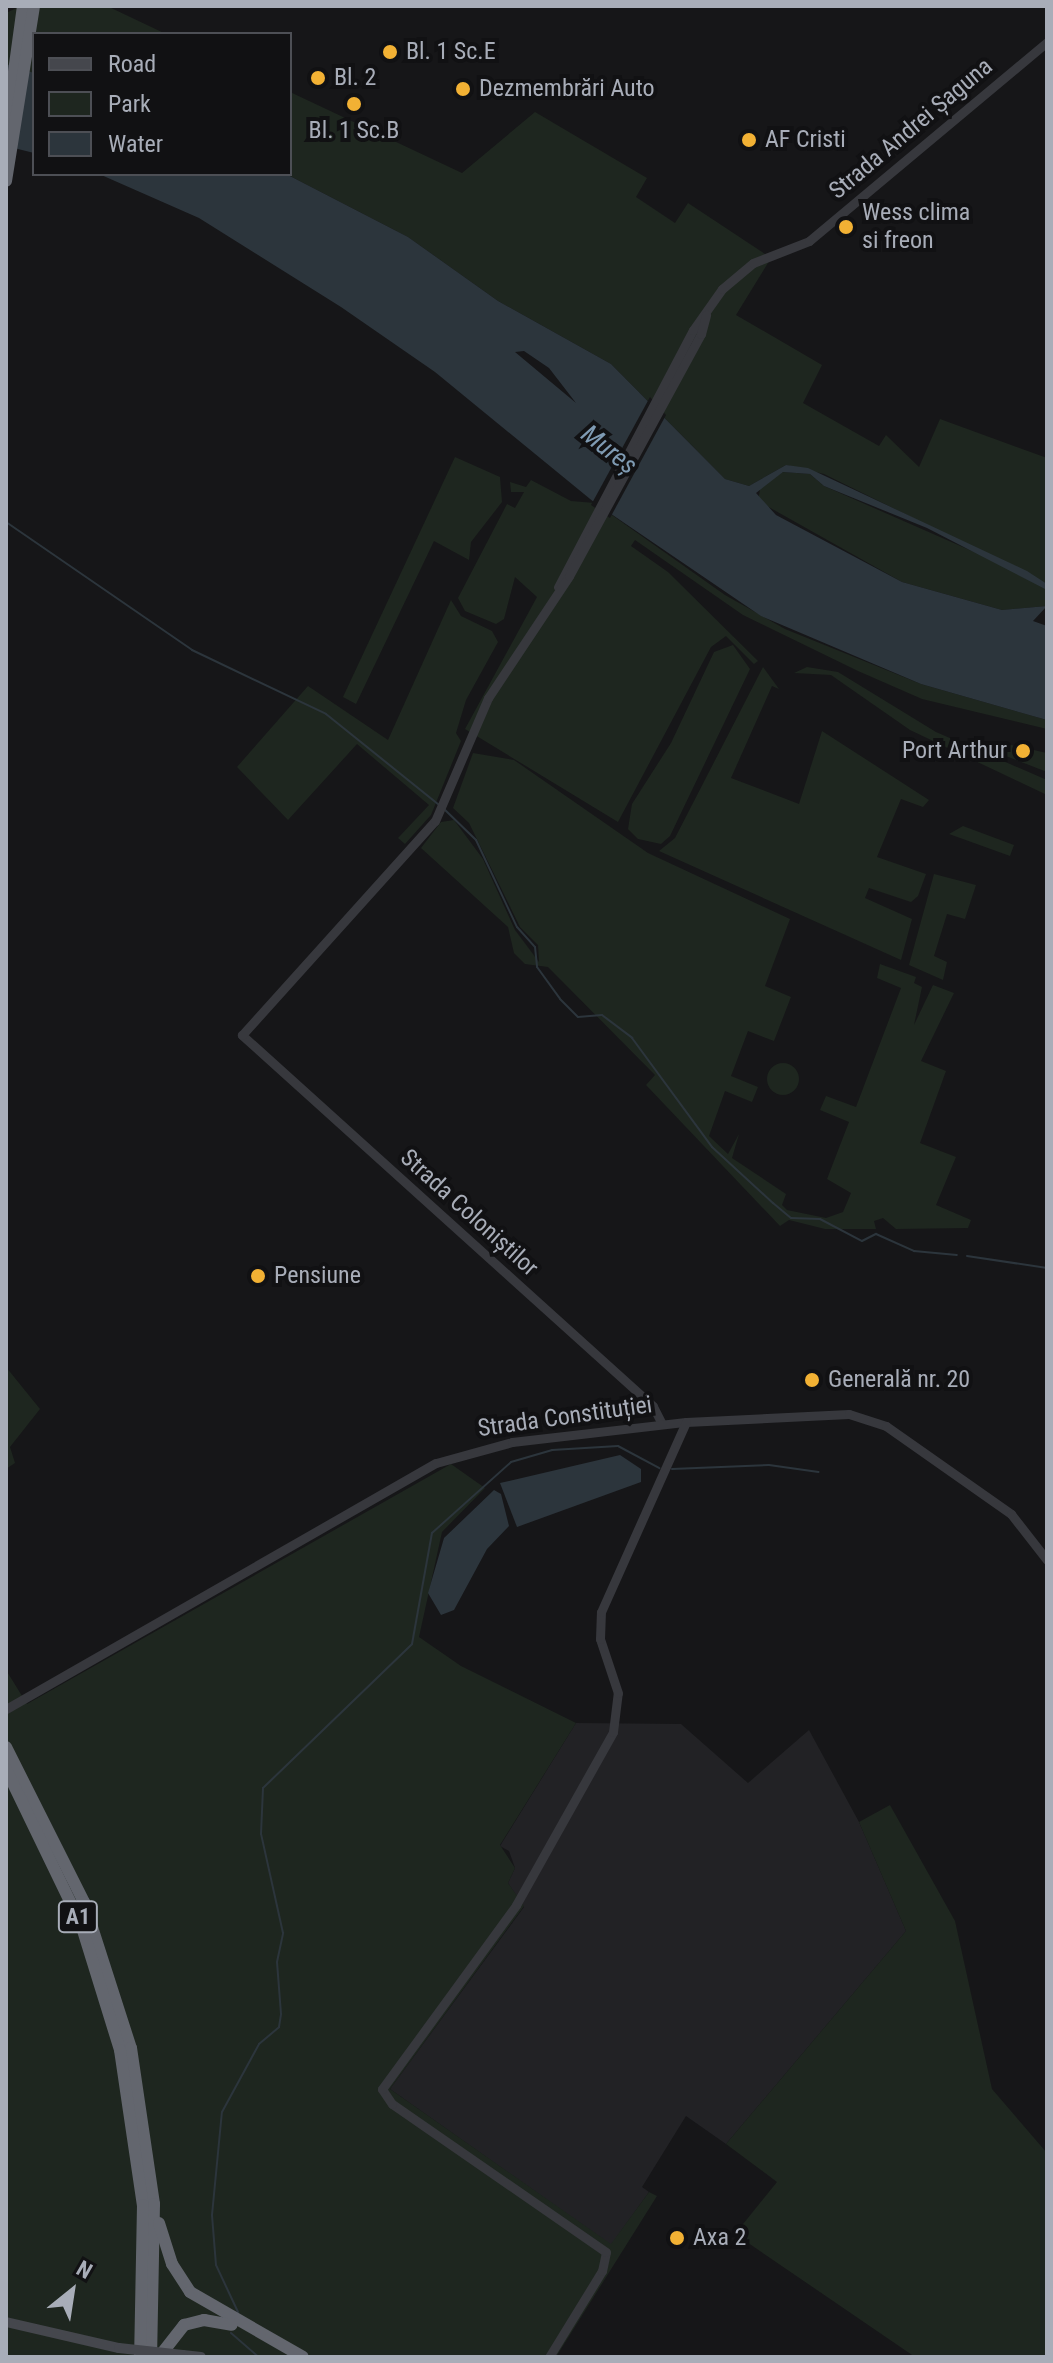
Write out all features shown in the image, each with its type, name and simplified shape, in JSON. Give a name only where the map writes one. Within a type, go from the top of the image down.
[{"type":"highway","points":[[6,130],[23,6]]},
{"type":"highway","points":[[6,181],[34,6]]},
{"type":"highway","name":"A1","points":[[6,1747],[65,1861],[110,1975],[138,2080],[154,2204],[151,2357]]},
{"type":"highway","name":"A1","points":[[6,1769],[70,1897],[115,2031],[140,2168],[144,2297],[140,2357]]},
{"type":"highway","points":[[154,2204],[172,2264],[190,2292],[303,2357]]},
{"type":"highway","points":[[131,2357],[144,2297]]},
{"type":"highway","points":[[159,2357],[171,2335],[195,2321],[258,2333]]},
{"type":"main road","points":[[6,2322],[119,2348],[201,2357]]},
{"type":"street","name":"Strada Andrei Șaguna","points":[[242,1035],[443,807],[488,698],[557,591],[706,315],[745,267],[800,245],[1047,42]]},
{"type":"street","name":"Strada Coloniștilor","points":[[242,1035],[653,1406],[662,1424]]},
{"type":"street","name":"Strada Constituției","points":[[6,1709],[448,1457],[499,1444],[662,1424],[818,1412],[875,1422],[1011,1514],[1047,1560]]},
{"type":"street","points":[[549,2357],[602,2271],[606,2252],[392,2104],[382,2089],[516,1905],[613,1732],[618,1693],[600,1639],[601,1612],[686,1422]]},
{"type":"shaded area","points":[[576,1723],[681,1724],[748,1783],[809,1730],[859,1822],[906,1931],[726,2144],[686,2116],[642,2187],[649,2192],[611,2245],[390,2089],[524,1907],[508,1883],[515,1868],[509,1851],[500,1846]]},
{"type":"green space","points":[[21,6],[107,6],[162,32],[32,32],[32,73],[25,72],[6,64],[6,13]]},
{"type":"green space","points":[[292,93],[462,173],[535,112],[647,178],[636,197],[675,223],[688,203],[771,258],[736,315],[822,365],[803,403],[879,446],[886,435],[919,467],[940,419],[1047,458],[1047,584],[824,474],[786,465],[749,486],[725,479],[611,364],[498,301],[408,237],[290,176]]},
{"type":"green space","points":[[455,457],[500,477],[502,502],[471,542],[469,560],[434,541],[356,704],[343,697]]},
{"type":"green space","points":[[783,472],[810,474],[824,486],[1024,574],[1046,588],[1047,606],[1002,610],[902,582],[758,501],[761,484]]},
{"type":"green space","points":[[531,480],[571,501],[595,503],[725,595],[785,629],[921,684],[1047,720],[1047,729],[922,699],[858,671],[743,615],[635,540],[631,546],[668,572],[758,661],[754,664],[726,636],[711,647],[618,822],[465,729],[537,597],[515,577],[504,619],[496,624],[465,611],[458,598],[507,504],[515,508],[524,492],[511,492],[510,482],[526,487]]},
{"type":"green space","points":[[451,600],[461,616],[492,631],[498,642],[466,700],[456,733],[461,741],[431,815],[405,844],[398,838],[429,805],[357,744],[288,820],[237,767],[308,686],[388,740]]},
{"type":"green space","points":[[733,645],[750,669],[670,836],[661,844],[638,839],[628,829],[632,804],[671,743],[714,652]]},
{"type":"green space","points":[[763,667],[779,689],[772,686],[731,778],[799,804],[822,731],[929,800],[923,807],[901,799],[877,857],[926,874],[918,896],[911,902],[869,888],[865,898],[912,919],[901,960],[659,851],[675,838]]},
{"type":"green space","points":[[807,667],[838,672],[936,732],[1047,780],[1047,795],[910,730],[831,675],[794,673]]},
{"type":"green space","points":[[1011,745],[1047,753],[1047,772],[993,751]]},
{"type":"green space","points":[[473,753],[514,760],[648,853],[790,919],[765,986],[791,997],[774,1041],[748,1031],[731,1076],[758,1087],[752,1102],[725,1091],[709,1136],[728,1154],[739,1134],[732,1158],[786,1194],[782,1205],[787,1210],[826,1218],[843,1212],[851,1193],[827,1179],[849,1122],[820,1110],[826,1096],[856,1107],[901,988],[877,978],[880,964],[916,977],[914,983],[922,987],[914,1025],[933,985],[954,993],[921,1061],[946,1071],[920,1143],[956,1157],[936,1205],[971,1220],[968,1228],[896,1229],[883,1218],[874,1221],[876,1229],[825,1229],[789,1220],[780,1226],[646,1085],[655,1075],[548,967],[525,964],[514,953],[508,927],[421,848],[441,822],[454,820],[483,859],[515,930],[539,962],[538,945],[520,927],[469,823],[453,808]]},
{"type":"green space","points":[[963,826],[1014,845],[1010,856],[949,834]]},
{"type":"green space","points":[[934,874],[976,885],[965,919],[947,914],[934,956],[947,962],[943,980],[909,965]]},
{"type":"green space","points":[[783,1063],[794,1068],[799,1079],[794,1090],[783,1095],[772,1090],[767,1079],[772,1068]]},
{"type":"green space","points":[[6,1367],[40,1409],[10,1447],[15,1463],[6,1469]]},
{"type":"green space","points":[[451,1464],[485,1488],[442,1532],[419,1637],[461,1666],[576,1723],[500,1845],[515,1868],[508,1883],[524,1906],[390,2089],[611,2244],[649,2192],[657,2196],[556,2357],[6,2357],[6,1670],[27,1704]]},
{"type":"green space","points":[[890,1805],[955,1921],[992,2089],[1047,2153],[1047,2357],[915,2357],[735,2234],[777,2182],[726,2144],[906,1931],[859,1822]]},
{"type":"water","points":[[6,64],[32,72],[32,152],[6,146]]},
{"type":"water","name":"Mureș","points":[[104,176],[290,176],[408,237],[498,301],[611,364],[725,479],[749,486],[786,465],[808,468],[1027,571],[1047,584],[1047,590],[927,528],[824,486],[810,474],[783,472],[756,493],[776,515],[902,582],[1002,610],[1047,606],[1033,621],[1047,626],[1047,720],[921,684],[761,616],[595,503],[435,372],[341,307],[199,218]],"holes":[[[524,351],[549,368],[576,403],[515,352]]]},
{"type":"water","points":[[620,1455],[641,1469],[641,1482],[517,1527],[500,1483]]},
{"type":"water","points":[[494,1490],[501,1494],[509,1526],[487,1549],[454,1610],[441,1615],[428,1593],[444,1538]]},
{"type":"pier","points":[[650,397],[666,415],[610,518],[591,505]]},
{"type":"waterway","points":[[6,522],[192,650],[326,714],[438,804]]},
{"type":"waterway","points":[[443,808],[476,840],[517,927],[535,947],[537,967],[560,999],[578,1017],[602,1015],[632,1038],[712,1147],[773,1203],[791,1218],[820,1219],[862,1241],[876,1234],[914,1251],[957,1255]]},
{"type":"waterway","points":[[967,1256],[1047,1268]]},
{"type":"waterway","points":[[238,2312],[216,2265],[212,2215],[222,2112],[259,2044],[279,2027],[281,2014],[277,1962],[283,1933],[261,1834],[263,1788],[412,1644],[432,1533],[511,1462],[552,1450],[618,1446],[659,1468]]},
{"type":"waterway","points":[[672,1469],[769,1465],[819,1472]]},
{"type":"waterway","points":[[231,2333],[259,2357]]},
{"type":"place","name":"Bl. 1 Sc.E","points":[[390,52]]},
{"type":"place","name":"Bl. 2","points":[[318,78]]},
{"type":"place","name":"Dezmembrări Auto","points":[[463,89]]},
{"type":"place","name":"Bl. 1 Sc.B","points":[[354,104]]},
{"type":"place","name":"AF Cristi","points":[[749,140]]},
{"type":"place","name":"Wess clima si freon","points":[[846,227]]},
{"type":"place","name":"Port Arthur","points":[[1023,751]]},
{"type":"place","name":"Pensiune","points":[[258,1276]]},
{"type":"place","name":"Generală nr. 20","points":[[812,1380]]},
{"type":"place","name":"Axa 2","points":[[677,2238]]}]
